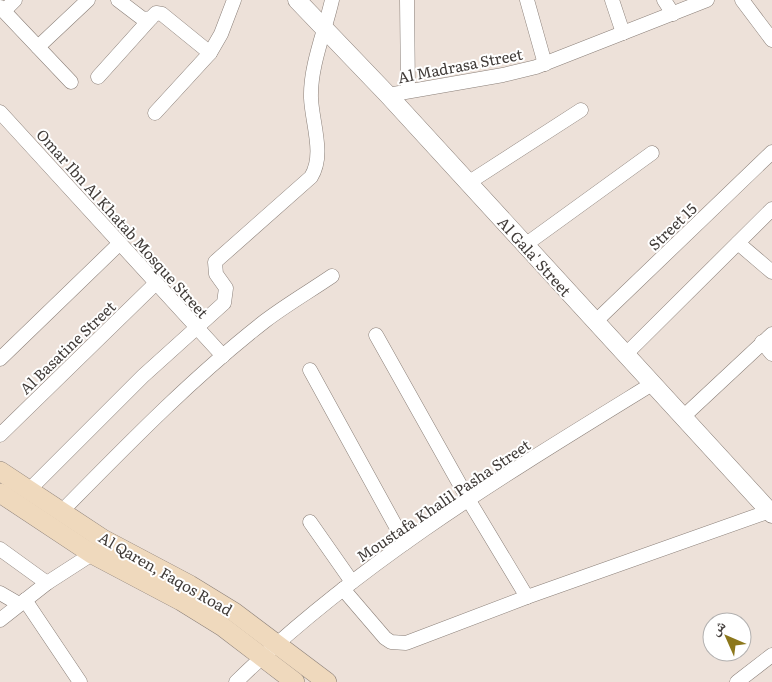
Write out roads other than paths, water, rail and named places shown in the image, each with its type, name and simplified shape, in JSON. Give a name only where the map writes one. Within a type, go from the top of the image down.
[{"type":"main road","name":"Al Qaren, Faqos Road","points":[[0,471],[102,539],[198,589],[277,642],[327,682]]},
{"type":"main road","name":"Al Qaren, Faqos Road","points":[[0,493],[92,554],[202,614],[263,656],[295,682]]},
{"type":"street","points":[[15,0],[2,9],[71,82]]},
{"type":"street","points":[[38,47],[88,0]]},
{"type":"street","points":[[155,113],[210,53],[221,34],[234,0]]},
{"type":"street","name":"Al Gala' Street","points":[[297,0],[388,95],[771,512]]},
{"type":"street","points":[[28,490],[143,376],[198,328],[226,298],[226,288],[216,274],[215,262],[311,177],[315,171],[318,157],[312,86],[332,0]]},
{"type":"street","points":[[407,0],[408,92]]},
{"type":"street","points":[[527,0],[545,64]]},
{"type":"street","points":[[612,0],[623,33]]},
{"type":"street","points":[[664,0],[673,14]]},
{"type":"street","name":"Al Madrasa Street","points":[[388,95],[503,75],[545,64],[707,0]]},
{"type":"street","points":[[742,0],[772,40]]},
{"type":"street","points":[[125,2],[143,19],[151,18]]},
{"type":"street","points":[[98,77],[156,14],[162,14],[210,53]]},
{"type":"street","points":[[468,183],[582,110]]},
{"type":"street","name":"Omar Ibn Al Khatab Mosque Street","points":[[0,112],[223,356]]},
{"type":"street","name":"Street 15","points":[[596,322],[772,152]]},
{"type":"street","points":[[525,245],[652,153]]},
{"type":"street","points":[[625,355],[772,209]]},
{"type":"street","points":[[0,359],[120,243]]},
{"type":"street","points":[[738,243],[772,272]]},
{"type":"street","points":[[62,511],[156,416],[223,356],[267,319],[332,276]]},
{"type":"street","name":"Al Basatine Street","points":[[0,435],[156,283]]},
{"type":"street","points":[[376,335],[468,499],[527,597]]},
{"type":"street","points":[[683,417],[767,338],[772,354]]},
{"type":"street","points":[[310,370],[405,543]]},
{"type":"street","name":"Moustafa Khalil Pasha Street","points":[[236,682],[277,642],[348,585],[405,543],[468,499],[652,384]]},
{"type":"street","points":[[310,522],[348,585],[385,638],[398,644],[771,512]]},
{"type":"street","points":[[0,549],[47,583]]},
{"type":"street","points":[[0,620],[47,583],[92,554]]},
{"type":"street","points":[[0,593],[22,602],[80,682]]},
{"type":"street","points":[[737,682],[772,655]]}]
